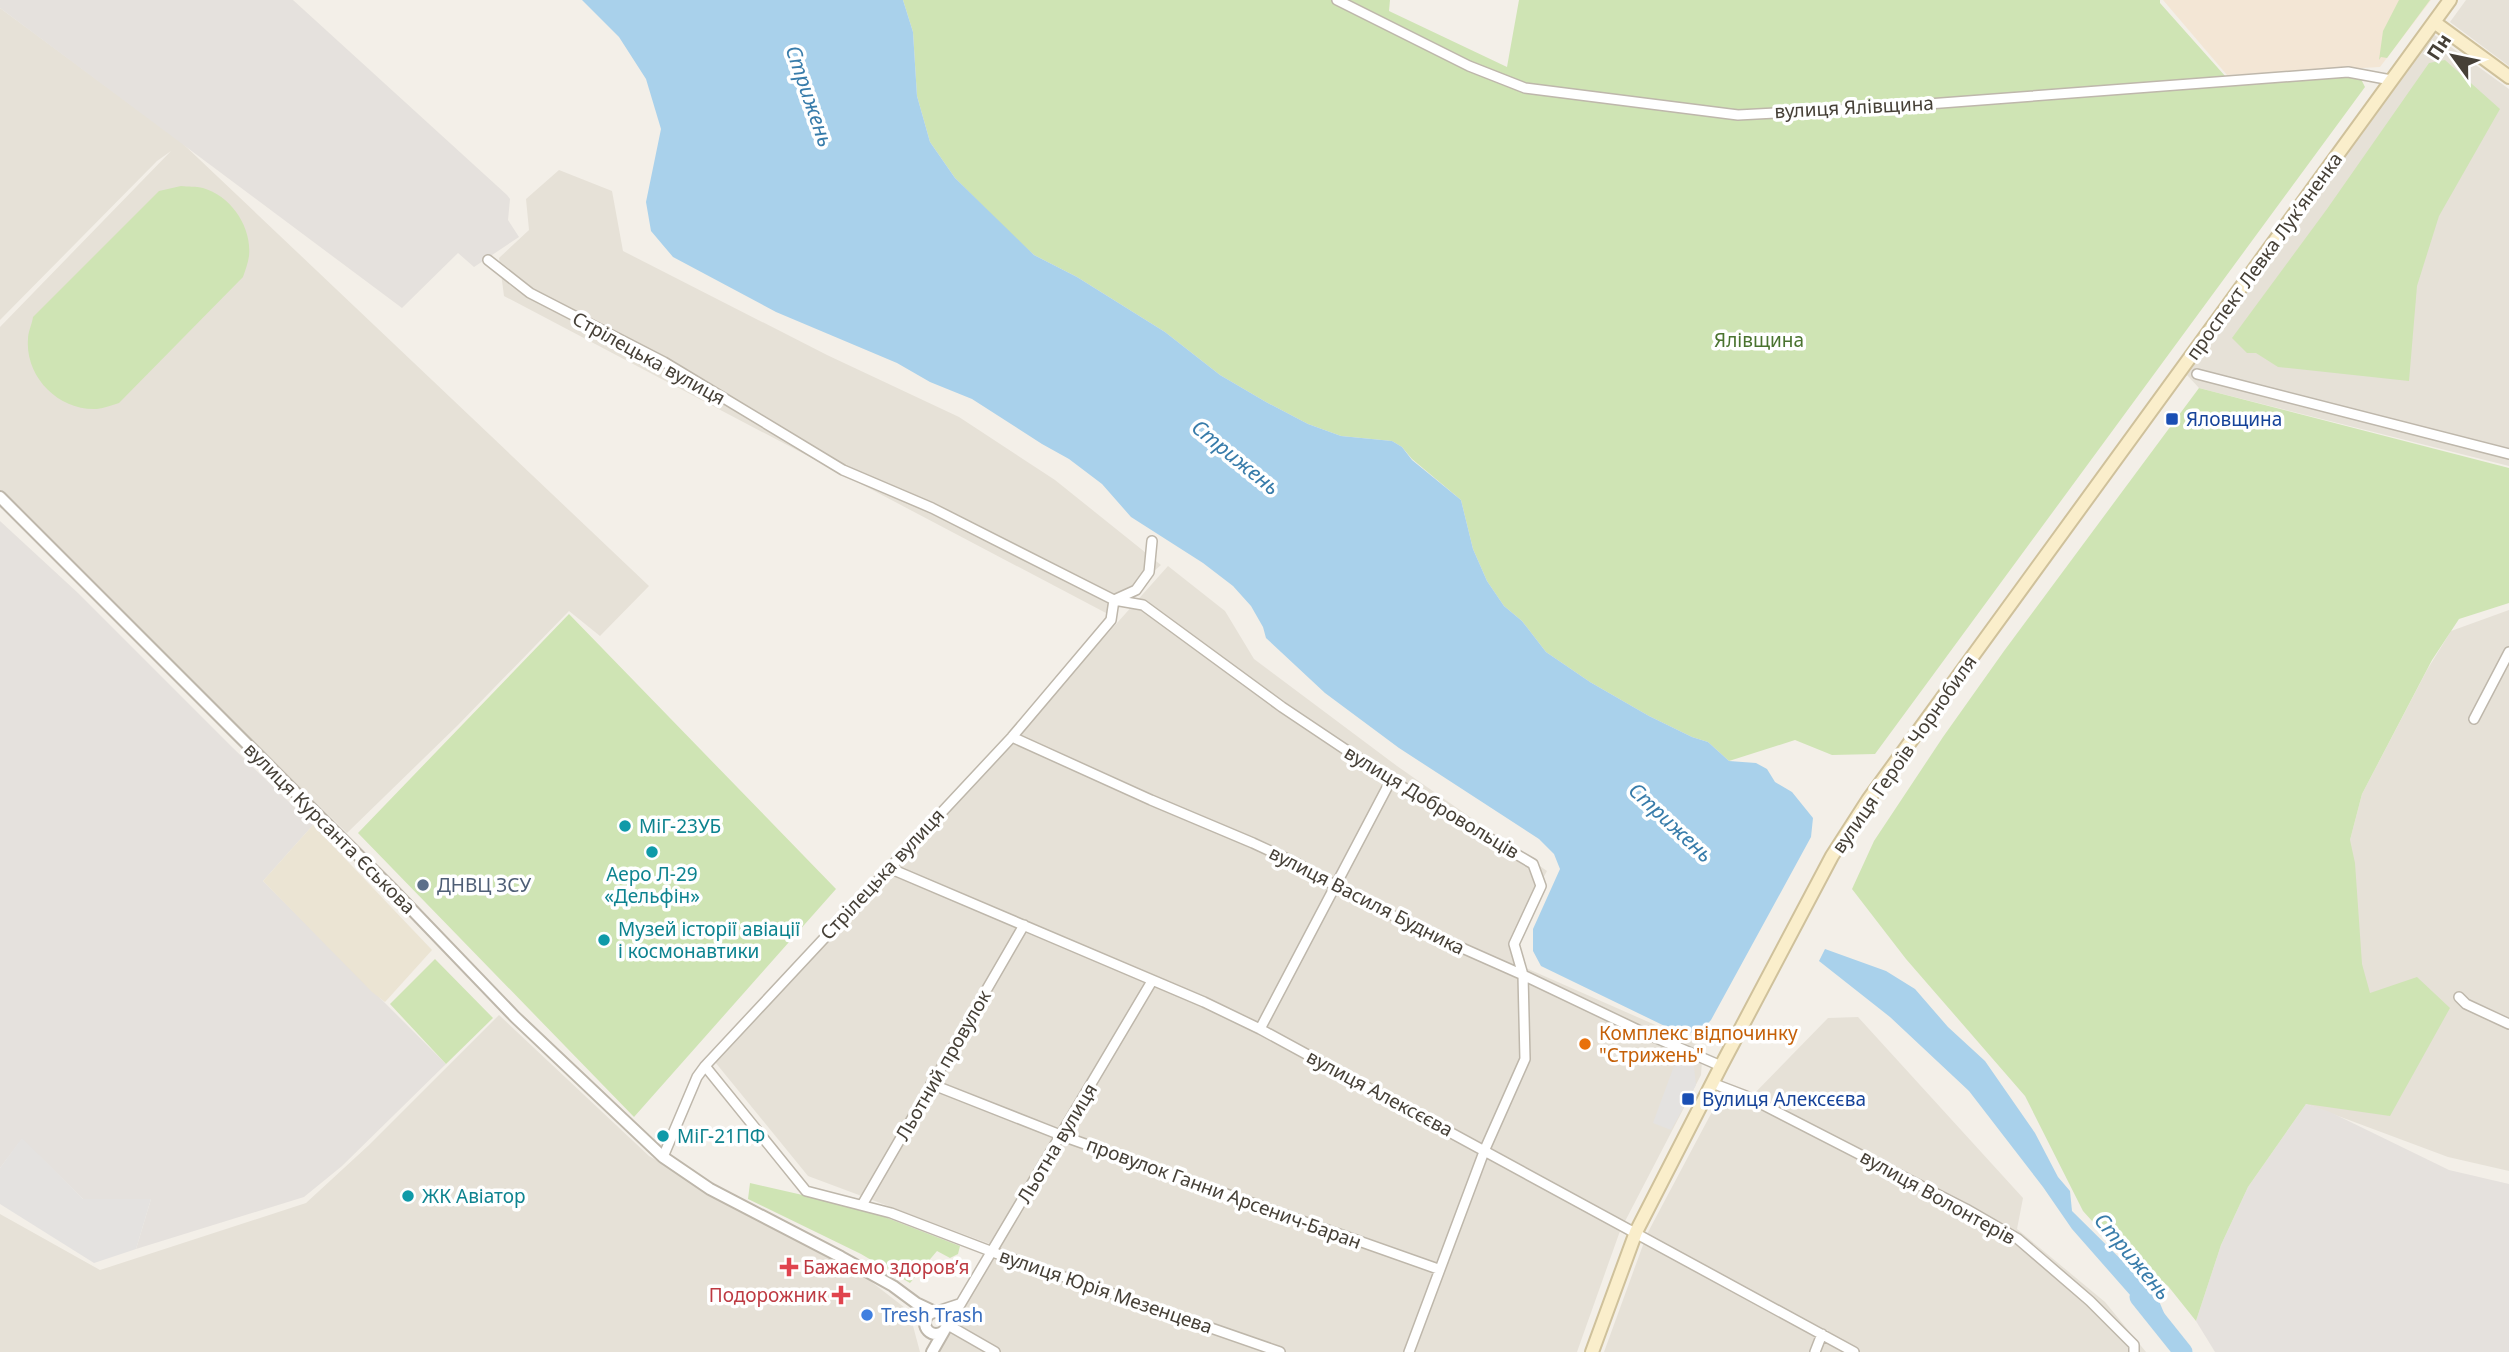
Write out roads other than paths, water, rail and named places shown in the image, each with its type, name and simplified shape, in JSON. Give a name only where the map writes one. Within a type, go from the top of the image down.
[{"type":"main road","name":"проспект Левка Лукʼяненка","points":[[2079,511],[2450,0]]},
{"type":"main road","points":[[2434,22],[2509,77]]},
{"type":"main road","name":"вулиця Героїв Чорнобиля","points":[[1592,1352],[1636,1232],[1832,856],[1868,800],[2079,511]]},
{"type":"street","name":"вулиця Ялівщина","points":[[1337,0],[1469,66],[1525,88],[1738,114],[1875,108],[2348,72],[2391,80]]},
{"type":"street","name":"Стрілецька вулиця","points":[[488,260],[530,293],[664,362],[843,470],[932,508],[1114,600],[1111,620],[1012,737],[705,1066],[697,1077],[663,1157]]},
{"type":"street","points":[[2197,374],[2509,454]]},
{"type":"street","name":"вулиця Курсанта Єськова","points":[[0,497],[392,889],[515,1017],[663,1157]]},
{"type":"street","points":[[1114,600],[1136,590],[1149,572],[1152,541]]},
{"type":"street","name":"вулиця Добровольців","points":[[1114,600],[1143,605],[1282,707],[1391,780],[1533,864],[1541,886],[1514,944],[1523,975],[1525,1059],[1485,1149],[1409,1352]]},
{"type":"street","points":[[2474,719],[2509,652]]},
{"type":"street","name":"вулиця Василя Будника","points":[[1012,737],[1264,848],[1417,928],[1721,1066]]},
{"type":"street","points":[[1260,1029],[1391,780]]},
{"type":"street","name":"вулиця Алексєєва","points":[[889,867],[1204,1002],[1260,1029],[1854,1352]]},
{"type":"street","name":"Льотний провулок","points":[[862,1205],[1024,925]]},
{"type":"street","name":"Льотна вулиця","points":[[930,1352],[993,1251],[1152,981]]},
{"type":"street","points":[[2459,997],[2466,1004],[2509,1024]]},
{"type":"street","name":"вулиця Юрія Мезенцева","points":[[705,1066],[806,1191],[862,1205],[1280,1352]]},
{"type":"street","name":"вулиця Волонтерів","points":[[1712,1083],[1746,1096],[1966,1209],[2018,1239],[2090,1301],[2134,1345],[2134,1352]]},
{"type":"street","name":"провулок Ганни Арсенич-Баран","points":[[931,1084],[1061,1135],[1438,1269]]},
{"type":"street","points":[[663,1157],[698,1182],[872,1275],[916,1303],[937,1311],[947,1319],[946,1328]]},
{"type":"street","name":"Льотна вулиця","points":[[916,1303],[925,1326],[930,1352]]},
{"type":"street","points":[[946,1328],[934,1335],[925,1326],[928,1315],[959,1304]]},
{"type":"street","points":[[946,1328],[995,1352]]},
{"type":"street","points":[[1815,1352],[1822,1334]]},
{"type":"water","points":[[582,0],[903,0],[913,32],[917,96],[930,142],[955,178],[1034,255],[1077,277],[1165,332],[1220,375],[1308,424],[1341,436],[1392,441],[1402,447],[1412,460],[1461,500],[1473,549],[1487,581],[1504,606],[1522,621],[1546,652],[1590,682],[1649,716],[1708,742],[1729,761],[1756,763],[1767,769],[1775,782],[1792,792],[1813,818],[1811,837],[1711,1020],[1695,1032],[1675,1031],[1541,966],[1533,951],[1533,929],[1560,869],[1554,854],[1539,839],[1399,748],[1325,693],[1266,638],[1251,606],[1233,586],[1203,563],[1131,517],[1102,484],[1069,459],[972,399],[930,382],[897,363],[776,312],[673,257],[651,231],[646,202],[661,129],[646,79],[619,37]]},
{"type":"water","points":[[1825,949],[1886,971],[1915,989],[1948,1027],[1985,1061],[2035,1133],[2058,1177],[2070,1191],[2072,1211],[2156,1294],[2167,1320],[2145,1312],[2072,1229],[1969,1091],[1890,1017],[1819,961]]},
{"type":"waterway","name":"Стрижень","points":[[2139,1297],[2183,1352]]},
{"type":"place","name":"Яловщина","points":[[2172,419]]},
{"type":"place","name":"МіГ-23УБ","points":[[625,826]]},
{"type":"place","name":"Аеро Л-29 «Дельфін»","points":[[652,852]]},
{"type":"place","name":"ДНВЦ ЗСУ","points":[[423,885]]},
{"type":"place","name":"Музей історії авіації і космонавтики","points":[[604,940]]},
{"type":"place","name":"Комплекс відпочинку \"Стрижень\"","points":[[1585,1044]]},
{"type":"place","name":"Вулиця Алексєєва","points":[[1688,1099]]},
{"type":"place","name":"МіГ-21ПФ","points":[[663,1136]]},
{"type":"place","name":"ЖК Авіатор","points":[[408,1196]]},
{"type":"place","name":"Бажаємо здоров’я","points":[[789,1267]]},
{"type":"place","name":"Подорожник","points":[[841,1295]]},
{"type":"place","name":"Tresh Trash","points":[[867,1315]]},
{"type":"park label","name":"Ялівщина","points":[[1759,340]]}]
